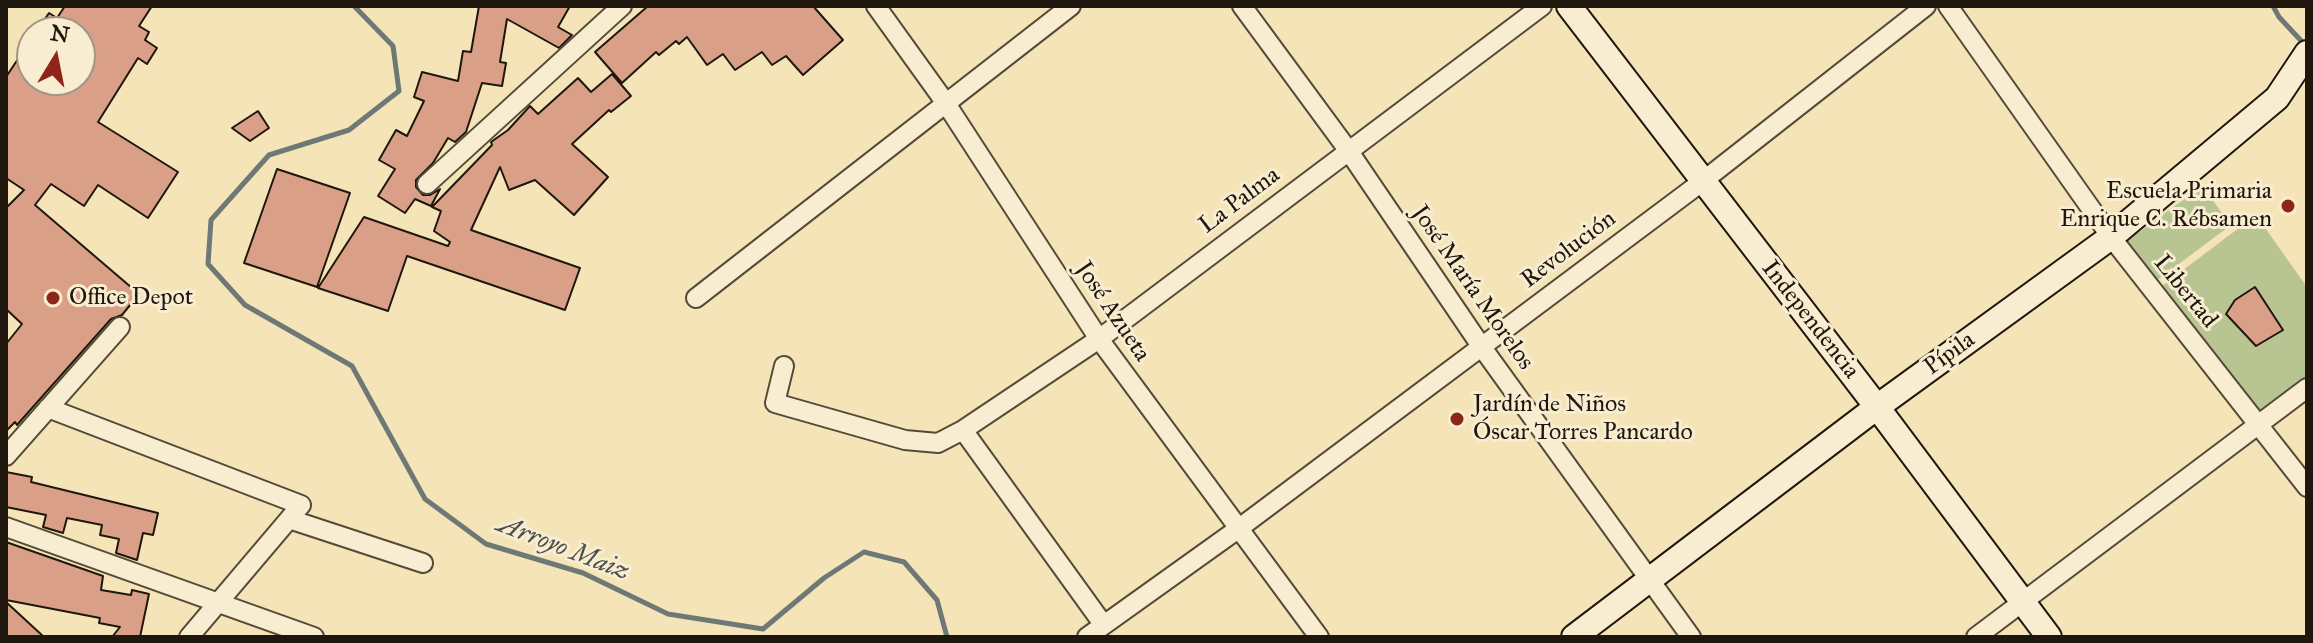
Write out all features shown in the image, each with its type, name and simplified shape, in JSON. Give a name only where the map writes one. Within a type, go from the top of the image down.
[{"type":"main road","name":"Independencia","points":[[1569,6],[2049,637]]},
{"type":"main road","name":"Pípila","points":[[1574,637],[1877,407],[2111,237],[2277,98],[2307,53]]},
{"type":"street","points":[[427,184],[622,6]]},
{"type":"street","name":"José Azueta","points":[[876,6],[945,102],[1099,339],[1319,637]]},
{"type":"street","points":[[696,298],[1071,6]]},
{"type":"street","name":"José María Morelos","points":[[1242,6],[1348,150],[1481,346],[1691,637]]},
{"type":"street","name":"La Palma","points":[[784,366],[775,403],[905,440],[938,443],[963,430],[1099,339],[1542,6]]},
{"type":"street","name":"Revolución","points":[[1087,637],[1238,529],[1703,181],[1926,6]]},
{"type":"street","name":"Libertad","points":[[1948,6],[2111,237],[2307,487]]},
{"type":"street","points":[[6,456],[120,327]]},
{"type":"street","points":[[1976,637],[2307,388]]},
{"type":"street","points":[[48,408],[423,563]]},
{"type":"street","points":[[963,430],[1103,624]]},
{"type":"street","points":[[189,637],[295,512]]},
{"type":"street","points":[[6,527],[314,637]]},
{"type":"green space","points":[[2202,186],[2231,225],[2156,281],[2127,241]]},
{"type":"green space","points":[[2256,215],[2307,287],[2307,379],[2261,415],[2162,286]]},
{"type":"building","points":[[65,6],[152,6],[139,26],[149,32],[145,40],[157,48],[147,64],[138,58],[98,122],[178,172],[148,218],[98,185],[84,206],[51,184],[35,205],[139,294],[122,315],[111,319],[17,425],[15,422],[6,431],[6,344],[22,324],[6,309],[6,208],[24,190],[6,178],[6,77],[16,62],[16,96],[96,96],[96,16],[58,16]]},
{"type":"building","points":[[479,6],[570,6],[558,27],[572,35],[559,48],[507,19],[500,62],[506,63],[502,86],[482,83],[466,132],[455,142],[448,138],[433,163],[416,180],[416,187],[423,195],[440,189],[431,206],[415,199],[405,213],[378,196],[395,169],[379,160],[396,130],[407,136],[424,101],[414,97],[422,72],[458,81],[463,51],[471,52]]},
{"type":"building","points":[[648,6],[813,6],[843,40],[803,75],[786,56],[772,65],[762,52],[735,70],[723,54],[707,65],[687,37],[679,44],[676,41],[659,55],[656,52],[622,83],[595,52]]},
{"type":"building","points":[[612,74],[631,96],[611,112],[609,110],[572,144],[608,177],[574,215],[535,180],[509,190],[500,167],[471,230],[580,268],[565,310],[407,256],[388,311],[318,288],[364,217],[448,246],[450,242],[434,231],[441,211],[432,207],[492,145],[491,142],[508,130],[530,106],[538,114],[578,78],[591,92]]},
{"type":"building","points":[[258,111],[269,128],[250,141],[232,128]]},
{"type":"building","points":[[277,169],[350,193],[317,287],[244,263]]},
{"type":"building","points":[[2255,287],[2283,330],[2256,346],[2226,314],[2235,300]]},
{"type":"building","points":[[6,472],[32,477],[31,482],[158,513],[153,535],[143,533],[137,560],[116,553],[119,539],[100,535],[102,525],[67,518],[63,533],[43,527],[46,515],[6,507]]},
{"type":"building","points":[[6,542],[103,576],[101,590],[131,595],[132,590],[149,594],[140,637],[112,637],[120,627],[99,623],[100,618],[6,600]]},
{"type":"building","points":[[6,602],[44,637],[6,637]]},
{"type":"waterway","name":"Arroyo Maiz","points":[[354,6],[393,46],[399,91],[349,130],[269,155],[211,220],[208,264],[245,305],[352,366],[425,499],[486,544],[583,573],[668,614],[763,629],[824,578],[864,552],[904,562],[937,600],[947,637]]},
{"type":"waterway","points":[[2273,6],[2306,46]]},
{"type":"place","name":"Escuela Primaria Enrique C. Rébsamen","points":[[2288,206]]},
{"type":"place","name":"Office Depot","points":[[53,298]]},
{"type":"place","name":"Jardín de Niños Óscar Torres Pancardo","points":[[1457,419]]}]
